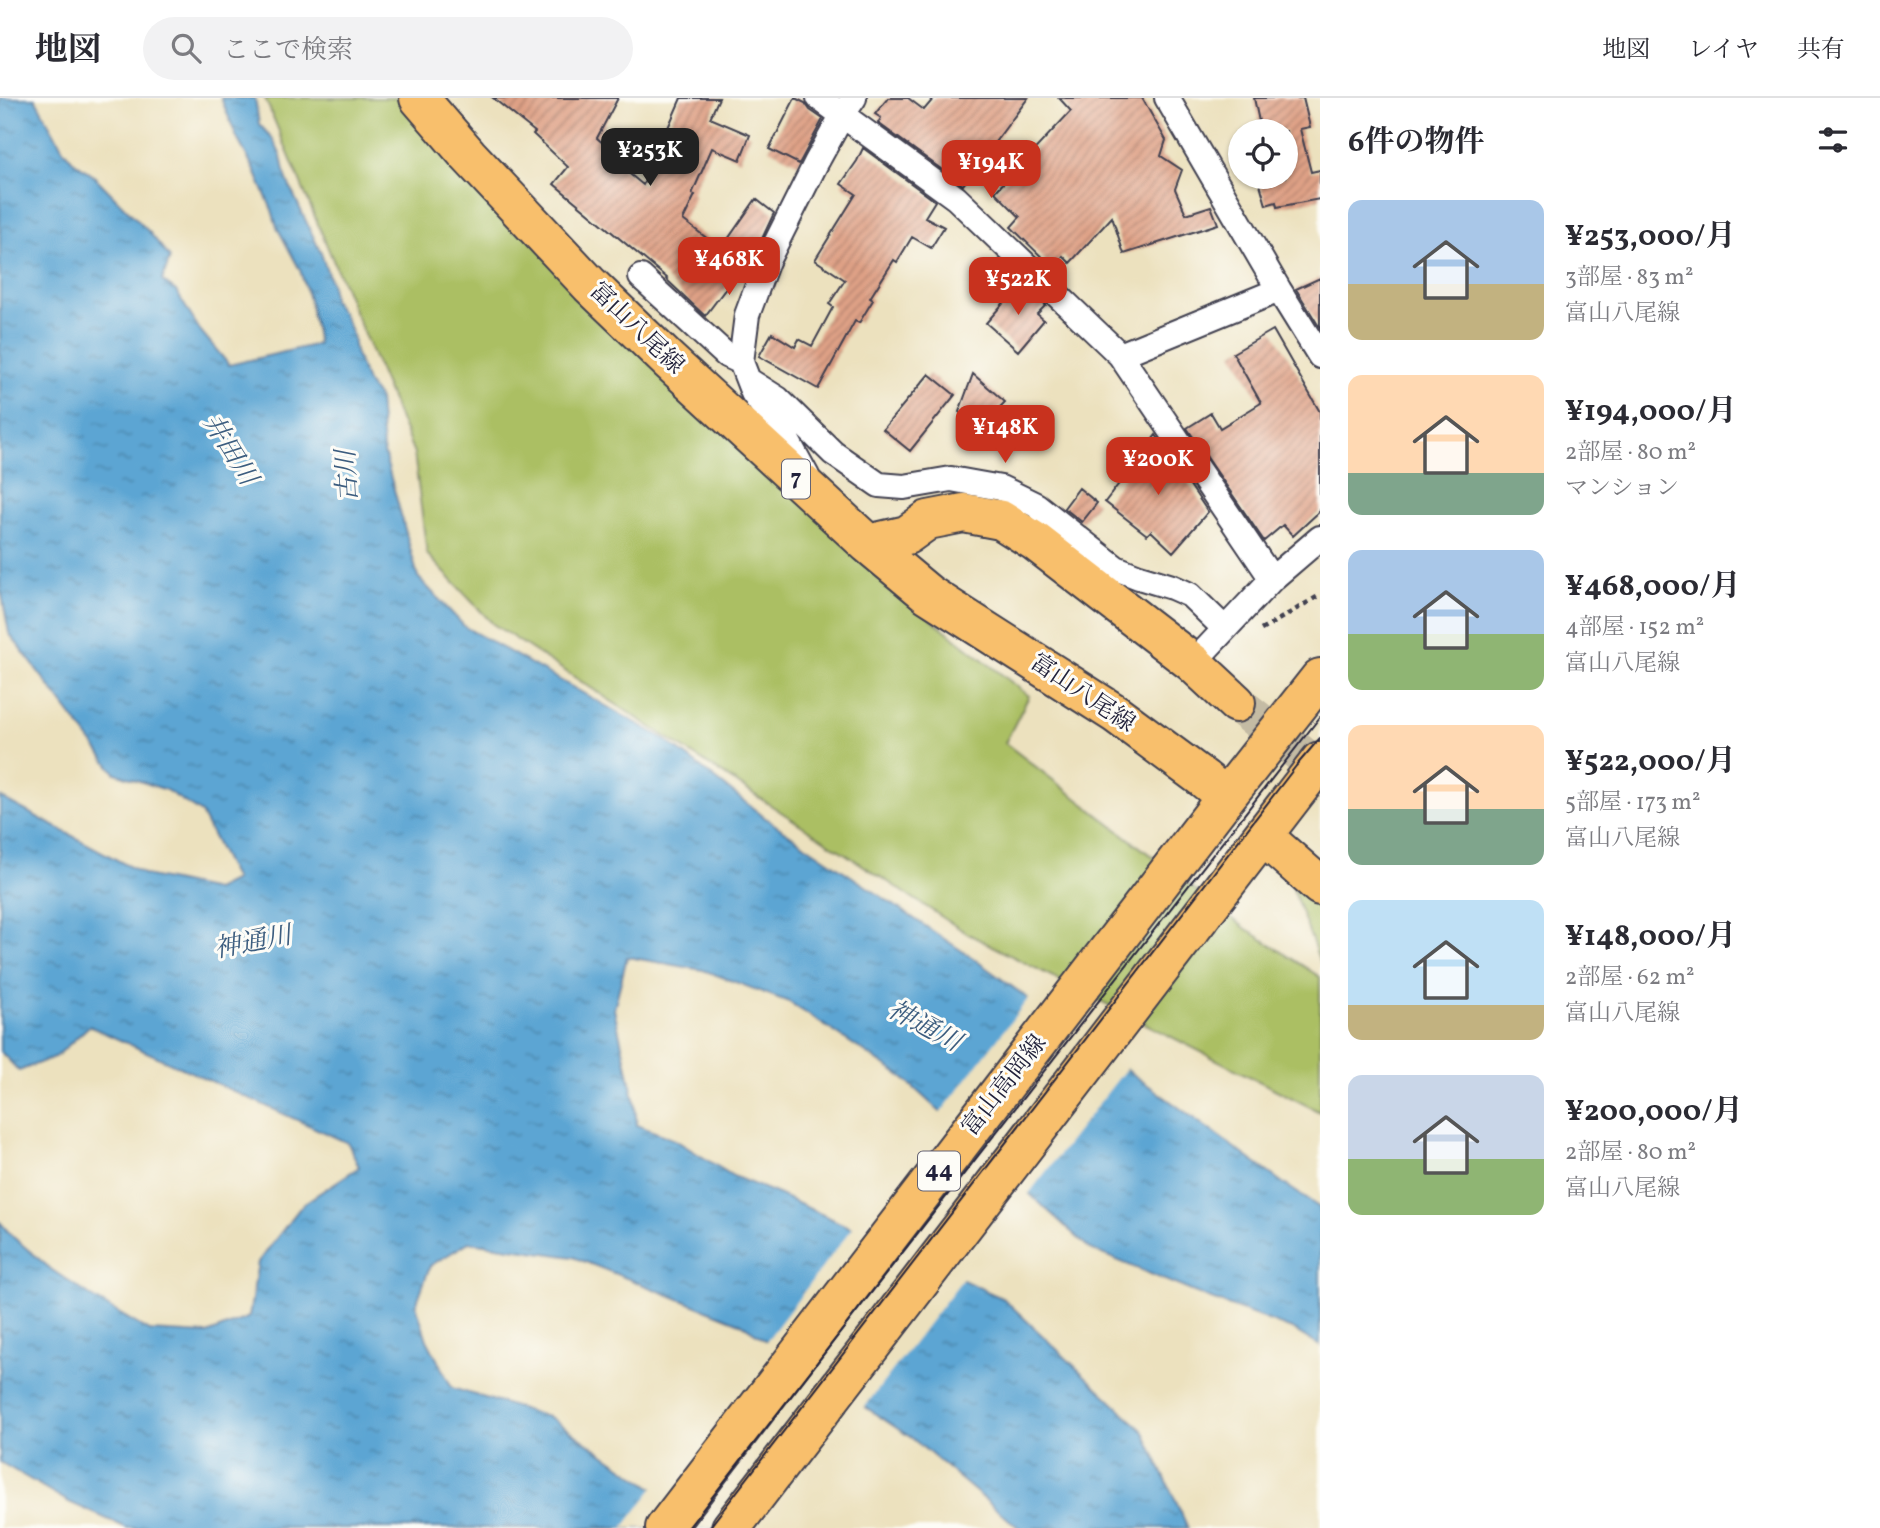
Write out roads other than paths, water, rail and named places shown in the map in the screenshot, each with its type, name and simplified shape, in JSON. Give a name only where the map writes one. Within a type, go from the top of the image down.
[{"type":"main road","name":"富山八尾線","points":[[419,98],[468,155],[590,285],[868,544],[928,594],[1115,714],[1204,779],[1220,806]]},
{"type":"main road","points":[[868,544],[907,535],[928,520],[964,513],[1001,520],[1036,542],[1193,663],[1236,703]]},
{"type":"main road","name":"富山高岡線","points":[[665,1528],[1320,678]]},
{"type":"main road","name":"44","points":[[731,1528],[1320,761]]},
{"type":"main road","points":[[1258,843],[1320,886]]},
{"type":"street","points":[[819,98],[848,106],[956,198],[1120,355],[1272,579]]},
{"type":"street","points":[[1167,98],[1320,356]]},
{"type":"street","points":[[821,501],[785,436],[753,393],[744,371],[747,315],[767,261],[848,106]]},
{"type":"street","points":[[641,277],[778,399],[833,453],[879,485],[904,487],[951,479],[1001,488],[1036,505],[1116,568],[1190,595],[1225,629]]},
{"type":"street","points":[[1120,355],[1279,290]]},
{"type":"street","points":[[1193,663],[1272,579],[1320,538]]},
{"type":"water","points":[[0,98],[35,98],[72,160],[95,177],[150,233],[170,258],[162,281],[176,291],[199,329],[229,365],[318,344],[300,270],[277,227],[272,210],[221,98],[255,98],[259,124],[273,139],[281,156],[290,187],[321,253],[331,283],[333,300],[353,336],[355,352],[367,382],[379,399],[383,449],[418,577],[465,627],[663,738],[768,820],[974,959],[1320,1208],[1320,1346],[1292,1329],[1090,1249],[901,1076],[789,1002],[703,970],[627,957],[614,1009],[634,1099],[637,1125],[675,1140],[733,1176],[780,1195],[1004,1299],[1144,1432],[1188,1528],[1019,1528],[913,1439],[740,1323],[573,1257],[469,1242],[430,1266],[416,1305],[427,1340],[452,1388],[551,1418],[711,1528],[127,1528],[69,1502],[0,1462],[0,1222],[12,1236],[52,1270],[149,1331],[207,1334],[249,1317],[258,1262],[303,1204],[359,1167],[348,1143],[89,1026],[57,1056],[19,1071],[0,1051],[0,797],[145,875],[215,890],[235,880],[201,813],[166,790],[115,773],[9,633],[0,585]]},
{"type":"tunnel","points":[[1236,703],[1320,769]]},
{"type":"tram line","points":[[688,1528],[1320,717]]},
{"type":"tram line","points":[[709,1528],[1320,738]]},
{"type":"water label","name":"井田川","points":[[229,450]]},
{"type":"water label","name":"古川","points":[[348,476]]},
{"type":"water label","name":"神通川","points":[[253,943]]},
{"type":"water label","name":"神通川","points":[[924,1027]]}]
